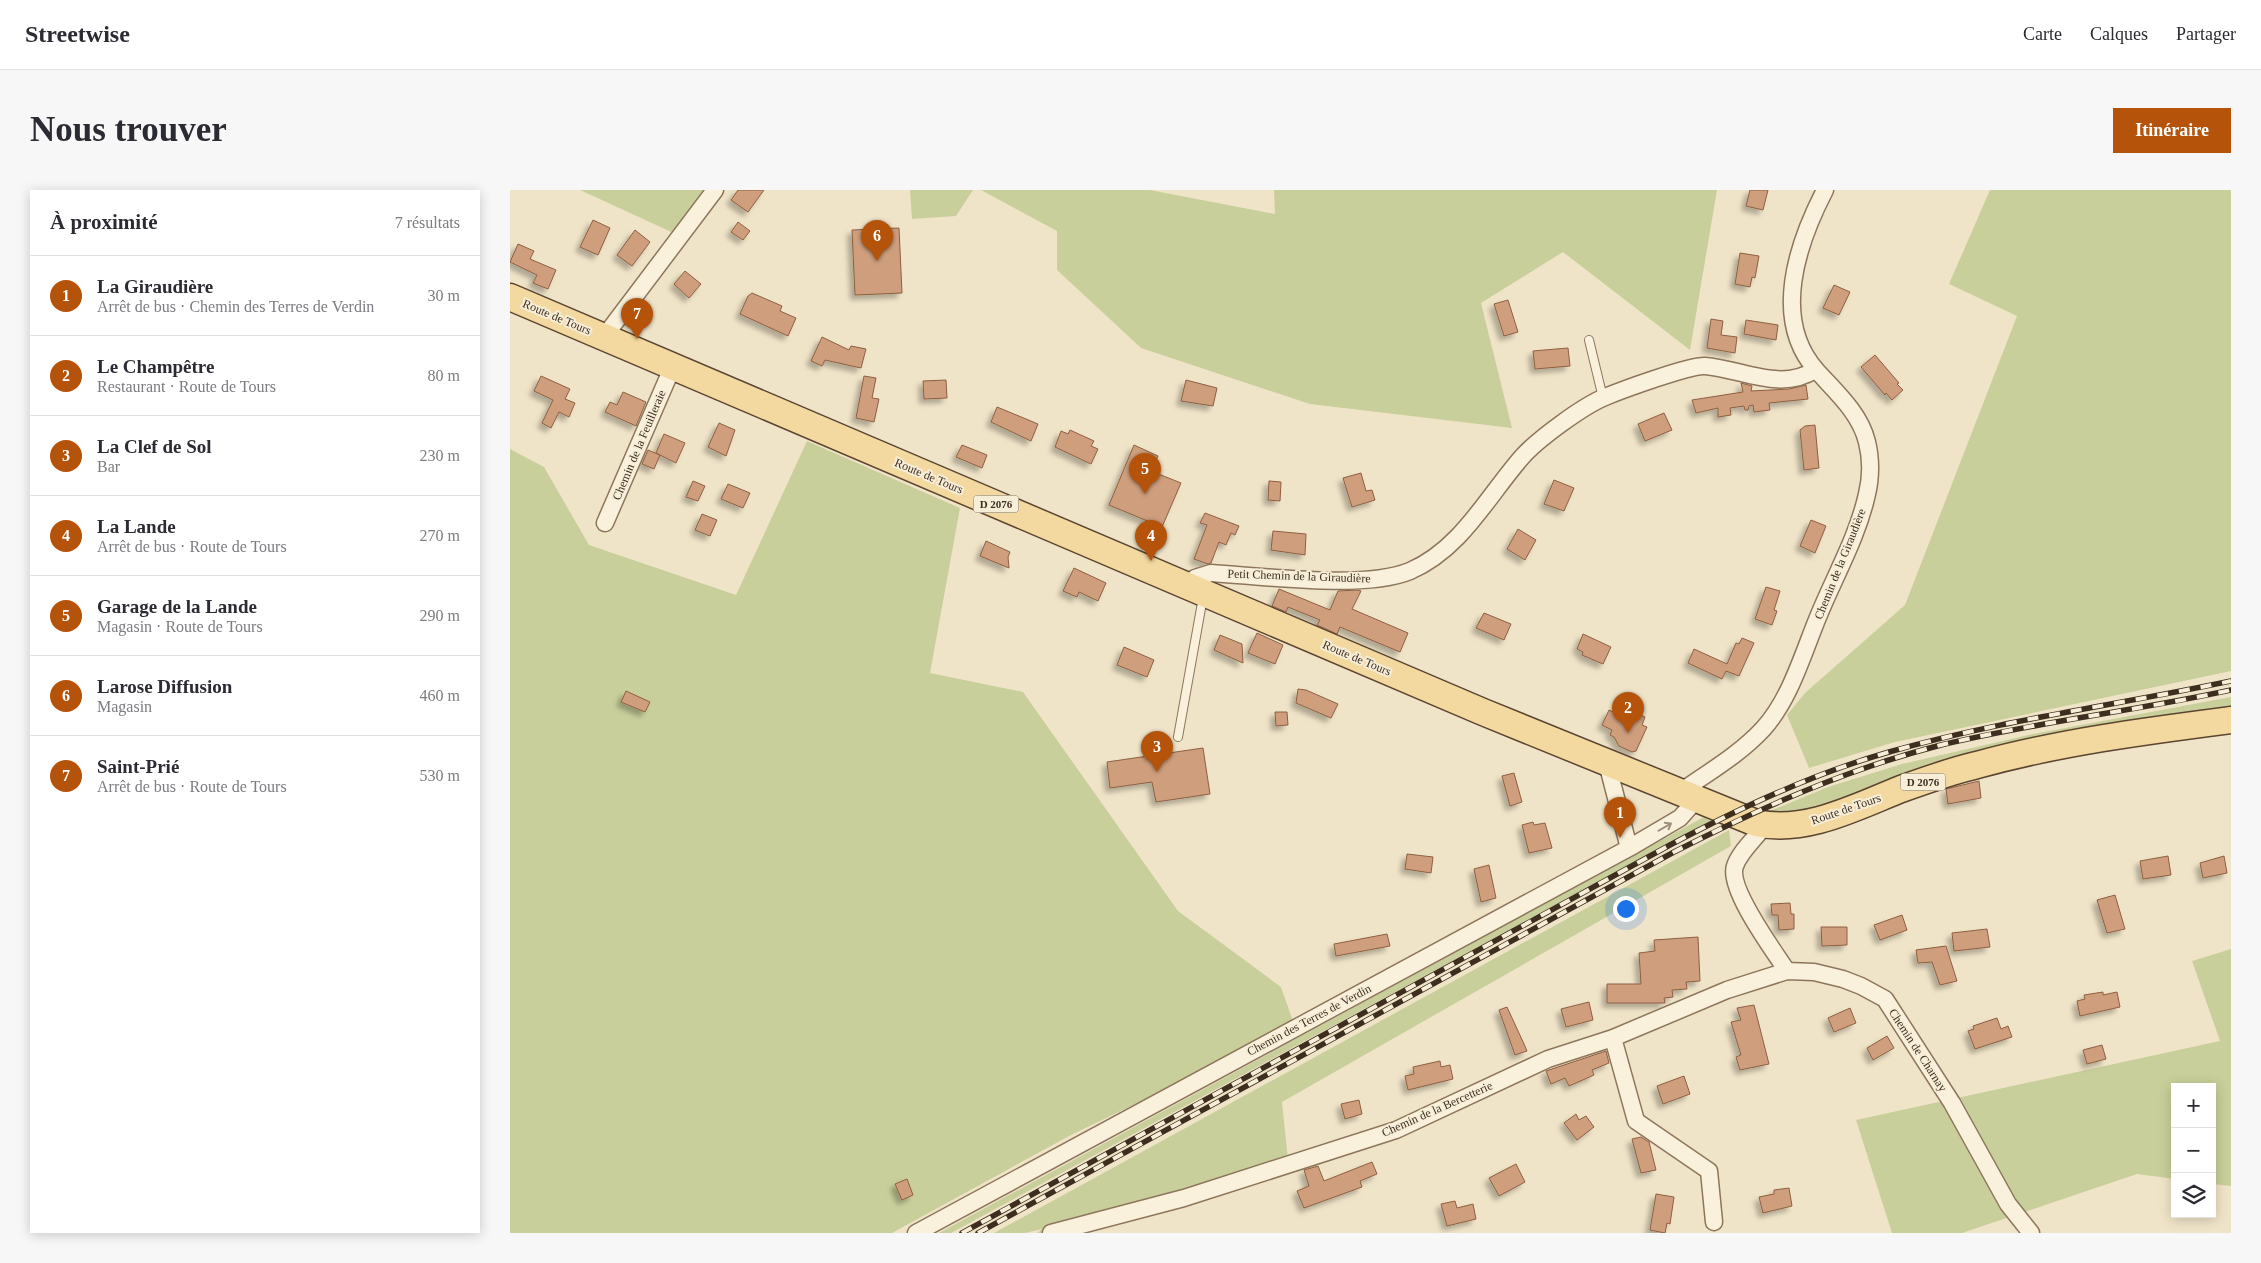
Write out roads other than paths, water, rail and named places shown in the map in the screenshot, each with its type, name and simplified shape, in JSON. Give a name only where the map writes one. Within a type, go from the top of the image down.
[{"type":"main road","name":"Route de Tours","points":[[510,297],[1607,763],[1764,825],[1789,825],[1820,819],[1937,777],[2012,756],[2084,742],[2231,720]]},
{"type":"street","points":[[604,337],[715,190]]},
{"type":"street","name":"Chemin de la Giraudière","points":[[1687,796],[1736,754],[1771,719],[1794,676],[1862,511],[1867,492],[1870,462],[1864,431],[1850,409],[1816,370],[1797,339],[1791,308],[1801,250],[1825,190]]},
{"type":"street","name":"Chemin de la Feuilleraie","points":[[605,523],[673,366]]},
{"type":"street","name":"Petit Chemin de la Giraudière","points":[[1196,589],[1195,578],[1211,573],[1324,579],[1374,579],[1408,571],[1438,556],[1456,539],[1523,456],[1546,435],[1603,398],[1685,370],[1704,366],[1763,379],[1806,376],[1816,370]]},
{"type":"street","points":[[1607,763],[1629,848]]},
{"type":"street","name":"Chemin des Terres de Verdin","points":[[916,1233],[1629,848],[1680,818],[1687,796]]},
{"type":"street","points":[[1764,825],[1735,865],[1734,877],[1744,903],[1787,972]]},
{"type":"street","name":"Chemin de la Bercetterie","points":[[1051,1233],[1184,1198],[1389,1132],[1548,1059],[1613,1038],[1727,990],[1787,972]]},
{"type":"street","name":"Chemin de Charnay","points":[[1787,972],[1814,972],[1843,979],[1885,999],[1952,1103],[2008,1204],[2031,1233]]},
{"type":"street","points":[[1613,1038],[1636,1121],[1709,1171],[1714,1222]]},
{"type":"lane","points":[[1589,340],[1603,398]]},
{"type":"lane","points":[[1178,736],[1196,589]]},
{"type":"railway","points":[[962,1233],[1670,845],[1723,818],[1804,781],[1860,761],[1931,741],[2016,722],[2231,681]]},
{"type":"railway","points":[[978,1233],[1674,852],[1771,805],[1838,778],[1941,745],[2231,690]]},
{"type":"place","name":"Larose Diffusion","points":[[877,261]]},
{"type":"place","name":"Saint-Prié","points":[[637,339]]},
{"type":"place","name":"Garage de la Lande","points":[[1145,494]]},
{"type":"place","name":"La Lande","points":[[1151,561]]},
{"type":"place","name":"Le Champêtre","points":[[1628,733]]},
{"type":"place","name":"La Clef de Sol","points":[[1157,772]]},
{"type":"place","name":"La Giraudière","points":[[1620,838]]}]
